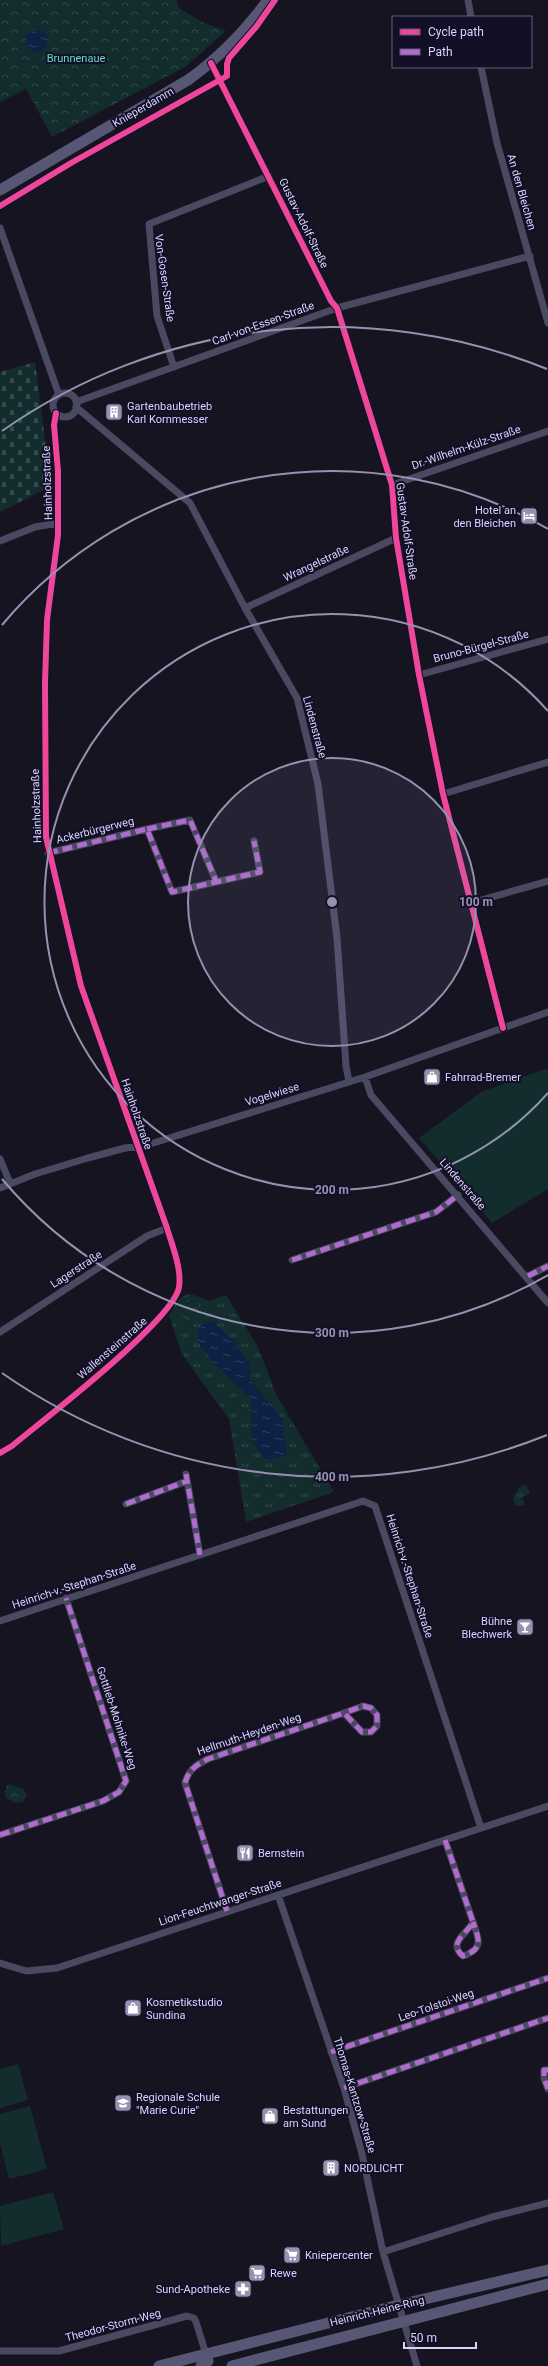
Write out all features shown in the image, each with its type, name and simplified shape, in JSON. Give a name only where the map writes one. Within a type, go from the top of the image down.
[{"type":"main road","name":"Knieperdamm","points":[[0,190],[164,95],[211,63],[251,22],[268,0]]},
{"type":"main road","name":"Heinrich-Heine-Ring","points":[[177,2366],[197,2362],[206,2354],[399,2305],[548,2270]]},
{"type":"main road","name":"Heinrich-Heine-Ring","points":[[232,2366],[548,2284]]},
{"type":"main road","name":"Heinrich-Heine-Ring","points":[[159,2366],[197,2362]]},
{"type":"street","points":[[468,0],[471,16]]},
{"type":"street","name":"Gustav-Adolf-Straße","points":[[211,63],[331,301],[337,308],[392,485],[396,538],[419,675],[443,794],[503,1028]]},
{"type":"street","name":"An den Bleichen","points":[[481,68],[496,143],[530,256],[548,323]]},
{"type":"street","name":"Von-Gosen-Straße","points":[[174,367],[157,316],[149,224],[269,176]]},
{"type":"street","points":[[0,228],[59,395]]},
{"type":"street","name":"Carl-von-Essen-Straße","points":[[76,405],[174,367],[337,308],[530,256]]},
{"type":"street","points":[[68,394],[76,405],[74,413],[67,417],[56,413],[53,402],[59,395],[68,394]]},
{"type":"street","name":"Lindenstraße","points":[[76,405],[190,503],[245,608],[291,685],[297,698],[318,784],[337,938],[346,1066],[349,1082]]},
{"type":"street","name":"Hainholzstraße","points":[[56,413],[54,425],[58,471],[58,524],[47,620],[45,683],[45,821],[48,853],[81,986],[167,1228]]},
{"type":"street","name":"Dr.-Wilhelm-Külz-Straße","points":[[392,485],[548,430]]},
{"type":"street","points":[[0,541],[34,527],[58,524]]},
{"type":"street","name":"Wrangelstraße","points":[[245,608],[396,538]]},
{"type":"street","name":"Bruno-Bürgel-Straße","points":[[419,675],[548,639]]},
{"type":"street","points":[[443,794],[548,762]]},
{"type":"street","name":"Ackerbürgerweg","points":[[48,853],[190,820],[216,881]]},
{"type":"street","name":"Ackerbürgerweg","points":[[148,829],[172,892],[260,872],[254,841]]},
{"type":"street","points":[[471,903],[548,881]]},
{"type":"street","name":"Vogelwiese","points":[[0,1188],[10,1183],[88,1158],[125,1148],[138,1147],[349,1082],[548,1012]]},
{"type":"street","name":"Lindenstraße","points":[[364,1077],[371,1094],[528,1276],[548,1303]]},
{"type":"street","points":[[0,1160],[10,1183]]},
{"type":"street","points":[[292,1260],[436,1212],[458,1195]]},
{"type":"street","name":"Lagerstraße","points":[[0,1332],[147,1236],[167,1228]]},
{"type":"street","name":"Wallensteinstraße","points":[[0,1453],[84,1386],[154,1326],[172,1305],[178,1293],[180,1278],[167,1228]]},
{"type":"street","points":[[528,1276],[548,1266]]},
{"type":"street","points":[[126,1504],[187,1478],[200,1555]]},
{"type":"street","name":"Heinrich-v.-Stephan-Straße","points":[[0,1621],[363,1501],[375,1506],[480,1828]]},
{"type":"street","name":"Gottlieb-Mohnike-Weg","points":[[0,1835],[103,1801],[118,1792],[126,1781],[66,1598]]},
{"type":"street","name":"Hellmuth-Heyden-Weg","points":[[227,1911],[185,1783],[187,1774],[195,1765],[208,1759],[363,1706],[371,1708],[377,1715],[377,1726],[371,1732],[362,1732],[344,1713]]},
{"type":"street","name":"Lion-Feuchtwanger-Straße","points":[[0,1963],[26,1971],[43,1971],[548,1806]]},
{"type":"street","points":[[445,1840],[479,1939],[478,1946],[474,1952],[463,1956],[458,1952],[456,1946],[458,1939],[468,1931],[473,1922]]},
{"type":"street","name":"Thomas-Kantzow-Straße","points":[[278,1895],[344,2088],[362,2154],[383,2252],[417,2366]]},
{"type":"street","name":"Leo-Tolstoi-Weg","points":[[331,2052],[548,1978]]},
{"type":"street","points":[[344,2088],[548,2018]]},
{"type":"street","points":[[548,2070],[544,2070],[544,2078],[548,2089]]},
{"type":"street","points":[[383,2252],[492,2217],[548,2203]]},
{"type":"street","name":"Theodor-Storm-Weg","points":[[0,2351],[59,2351],[187,2316],[194,2318],[196,2322],[206,2354]]},
{"type":"green space","name":"Brunnenaue","points":[[0,0],[177,0],[179,8],[204,23],[226,31],[185,67],[52,137],[26,89],[0,102]]},
{"type":"green space","points":[[35,362],[51,486],[0,512],[0,372]]},
{"type":"green space","points":[[548,1068],[548,1189],[492,1223],[419,1138],[481,1092]]},
{"type":"green space","points":[[191,1294],[210,1301],[226,1295],[258,1347],[277,1396],[334,1492],[246,1522],[229,1419],[182,1354],[169,1316],[177,1302],[183,1296]],"holes":[[[198,1342],[249,1364],[250,1380],[262,1397],[287,1455],[266,1461],[252,1440],[251,1398],[214,1363]]]},
{"type":"green space","points":[[192,1296],[204,1314],[189,1325],[177,1308]]},
{"type":"green space","points":[[526,1484],[530,1494],[522,1497],[525,1505],[516,1506],[513,1498],[519,1488]]},
{"type":"green space","points":[[8,1784],[23,1789],[27,1795],[23,1802],[15,1803],[6,1798],[5,1791]]},
{"type":"green space","points":[[18,2064],[28,2100],[0,2108],[0,2069]]},
{"type":"green space","points":[[30,2106],[47,2169],[9,2179],[0,2144],[0,2114]]},
{"type":"green space","points":[[53,2192],[64,2229],[1,2246],[0,2206]]},
{"type":"water","points":[[37,30],[41,31],[47,37],[47,45],[41,51],[37,52],[33,51],[27,45],[26,41],[27,37],[33,31]]},
{"type":"water","points":[[212,1321],[234,1341],[249,1364],[250,1380],[282,1419],[287,1455],[266,1461],[252,1440],[251,1398],[214,1363],[198,1342],[199,1331],[203,1323]]},
{"type":"marked path","points":[[147,829],[190,820],[216,881]]},
{"type":"marked path","points":[[48,853],[147,829],[172,892],[260,872],[254,841]]},
{"type":"marked path","points":[[292,1260],[436,1212],[458,1195]]},
{"type":"marked path","points":[[528,1276],[548,1266]]},
{"type":"marked path","points":[[186,1474],[200,1555]]},
{"type":"marked path","points":[[126,1504],[187,1481]]},
{"type":"marked path","points":[[0,1835],[103,1801],[119,1792],[126,1781],[66,1598]]},
{"type":"marked path","points":[[227,1911],[185,1783],[189,1774],[197,1766],[208,1759],[344,1713],[362,1732],[371,1732],[377,1726],[377,1715],[371,1708],[363,1706],[344,1713]]},
{"type":"marked path","points":[[445,1840],[473,1922],[458,1943],[457,1947],[463,1956],[470,1953],[477,1947],[478,1938],[473,1922]]},
{"type":"marked path","points":[[331,2052],[548,1978]]},
{"type":"marked path","points":[[344,2088],[548,2018]]},
{"type":"marked path","points":[[548,2070],[544,2070],[544,2078],[548,2089]]},
{"type":"cycle path","points":[[0,206],[71,163],[227,76],[227,64],[229,58],[256,27],[275,0]]},
{"type":"cycle path","points":[[211,63],[331,301],[337,308],[392,485],[396,538],[419,675],[443,794],[503,1028]]},
{"type":"cycle path","points":[[0,1453],[12,1446],[77,1393],[132,1345],[172,1302],[179,1287],[180,1280],[176,1257],[167,1228],[81,986],[46,837],[45,683],[47,620],[58,535],[58,471],[54,425],[56,413]]},
{"type":"place","name":"Gartenbaubetrieb Karl Kornmesser","points":[[114,412]]},
{"type":"place","name":"Hotel an den Bleichen","points":[[529,516]]},
{"type":"place","name":"Fahrrad-Bremer","points":[[432,1077]]},
{"type":"place","name":"Bühne Blechwerk","points":[[525,1627]]},
{"type":"place","name":"Bernstein","points":[[245,1853]]},
{"type":"place","name":"Kosmetikstudio Sundina","points":[[133,2008]]},
{"type":"place","name":"Regionale Schule \"Marie Curie\"","points":[[123,2103]]},
{"type":"place","name":"Bestattungen am Sund","points":[[270,2116]]},
{"type":"place","name":"NORDLICHT","points":[[331,2168]]},
{"type":"place","name":"Kniepercenter","points":[[292,2255]]},
{"type":"place","name":"Rewe","points":[[257,2273]]},
{"type":"place","name":"Sund-Apotheke","points":[[243,2289]]}]
